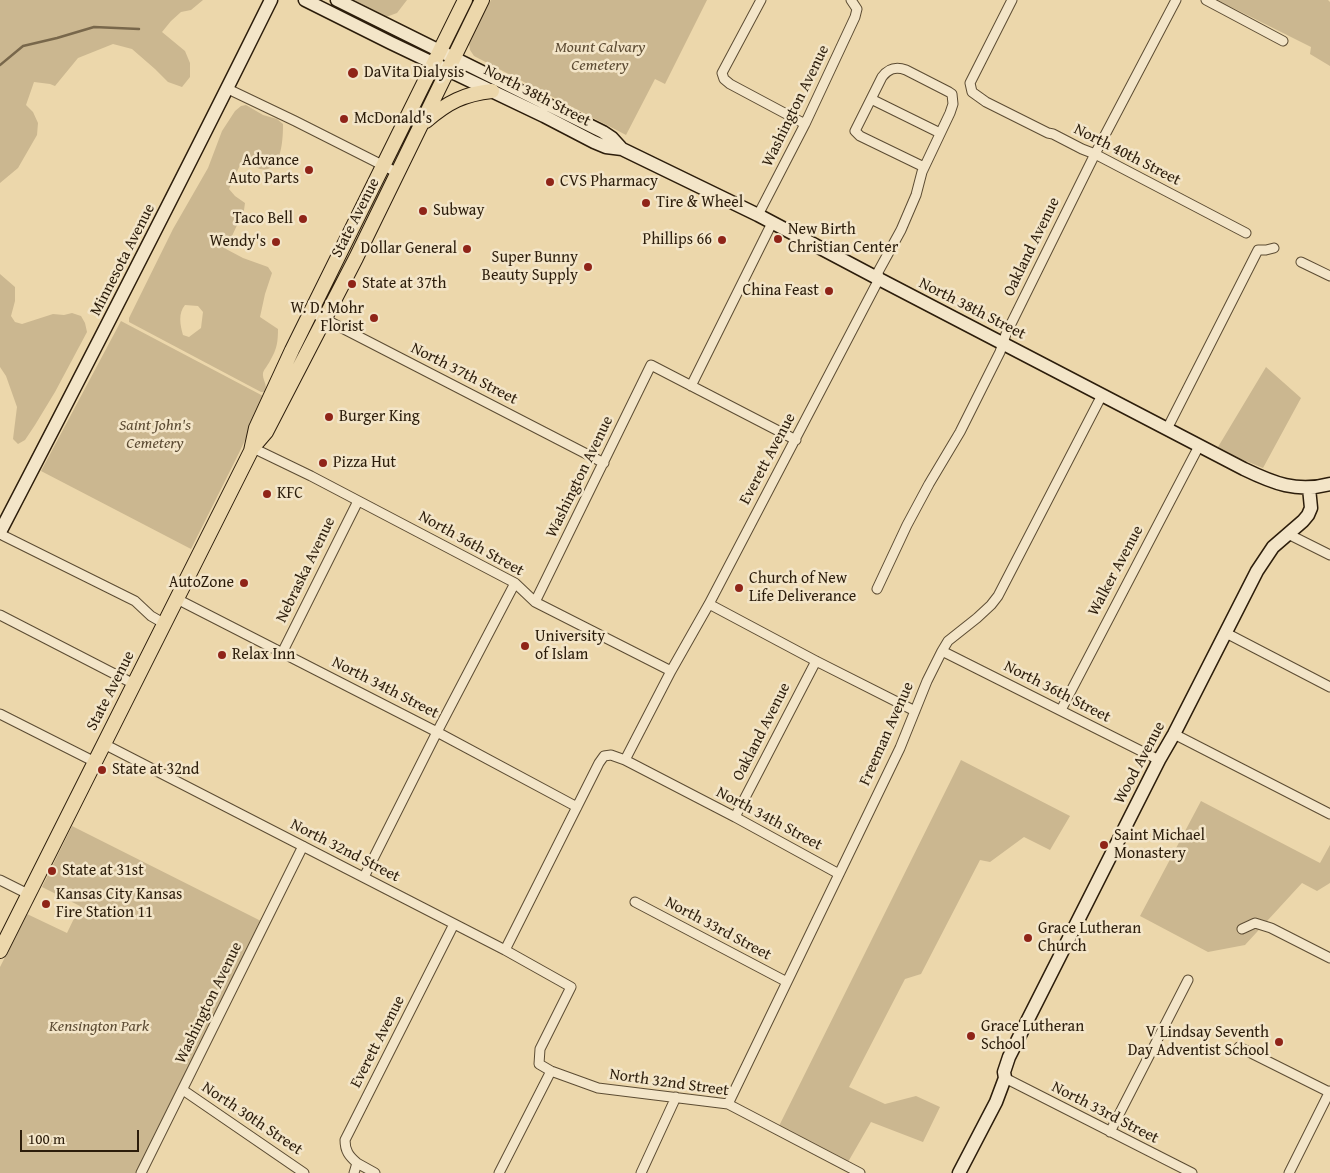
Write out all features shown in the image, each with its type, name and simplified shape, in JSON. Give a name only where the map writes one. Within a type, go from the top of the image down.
[{"type":"main road","name":"Minnesota Avenue","points":[[0,533],[228,89],[271,0]]},
{"type":"main road","name":"North 38th Street","points":[[305,0],[604,132],[622,149]]},
{"type":"main road","name":"North 38th Street","points":[[337,0],[437,57]]},
{"type":"main road","name":"State Avenue","points":[[253,448],[256,428],[310,312],[465,0]]},
{"type":"main road","name":"State Avenue","points":[[0,951],[253,448],[266,432],[325,319],[482,0]]},
{"type":"main road","name":"North 38th Street","points":[[451,63],[492,91],[594,142],[606,147],[622,149],[758,215],[1199,446],[1264,478],[1281,484],[1310,488],[1330,484]]},
{"type":"main road","points":[[420,127],[445,105],[456,99],[476,93],[492,91]]},
{"type":"main road","name":"Wood Avenue","points":[[959,1173],[996,1102],[1010,1057],[1159,760],[1263,560],[1273,547],[1308,515],[1311,508],[1310,488]]},
{"type":"street","points":[[761,0],[722,73],[723,77],[726,82],[805,124]]},
{"type":"street","name":"Washington Avenue","points":[[758,215],[805,124],[855,17],[857,9],[851,0]]},
{"type":"street","name":"North 40th Street","points":[[1012,0],[970,82],[972,92],[994,106],[1095,154],[1246,234]]},
{"type":"street","name":"Oakland Avenue","points":[[877,589],[929,484],[960,432],[1095,154],[1176,0]]},
{"type":"street","points":[[1206,0],[1283,41]]},
{"type":"street","name":"Everett Avenue","points":[[626,760],[671,671],[709,604],[879,279],[878,272],[901,230],[916,195],[924,167],[950,113],[953,104],[952,94],[899,67],[892,69],[886,72],[855,131],[856,134],[924,167]]},
{"type":"street","points":[[228,89],[398,173]]},
{"type":"street","points":[[871,99],[940,134]]},
{"type":"street","points":[[772,223],[691,386],[796,440]]},
{"type":"street","points":[[1167,429],[1258,250],[1274,248]]},
{"type":"street","points":[[1301,262],[1330,276]]},
{"type":"street","name":"North 37th Street","points":[[310,312],[604,463]]},
{"type":"street","name":"Washington Avenue","points":[[535,602],[651,365],[691,386]]},
{"type":"street","name":"Freeman Avenue","points":[[728,1104],[900,748],[927,681],[942,651],[948,641],[977,618],[998,596],[1102,395]]},
{"type":"street","name":"Walker Avenue","points":[[1061,710],[1199,446]]},
{"type":"street","name":"North 36th Street","points":[[253,448],[358,500],[515,583],[535,602],[671,671]]},
{"type":"street","name":"Nebraska Avenue","points":[[282,653],[358,500]]},
{"type":"street","points":[[0,533],[135,601],[152,616],[165,624]]},
{"type":"street","points":[[1288,534],[1330,556]]},
{"type":"street","points":[[364,877],[515,583]]},
{"type":"street","name":"North 34th Street","points":[[177,599],[437,732],[577,807],[599,763],[604,756],[611,755],[626,760],[839,874]]},
{"type":"street","points":[[709,604],[915,711]]},
{"type":"street","points":[[0,615],[134,684]]},
{"type":"street","points":[[1226,633],[1330,687]]},
{"type":"street","name":"North 36th Street","points":[[942,651],[1159,760]]},
{"type":"street","name":"Oakland Avenue","points":[[735,817],[816,660]]},
{"type":"street","points":[[0,714],[95,762]]},
{"type":"street","points":[[1174,734],[1330,814]]},
{"type":"street","name":"North 32nd Street","points":[[104,744],[505,950],[571,987],[540,1049],[539,1064],[551,1071],[598,1088],[728,1104],[860,1173]]},
{"type":"street","points":[[505,950],[577,807]]},
{"type":"street","name":"Washington Avenue","points":[[141,1173],[303,846]]},
{"type":"street","points":[[0,880],[28,894]]},
{"type":"street","name":"North 33rd Street","points":[[635,902],[787,982]]},
{"type":"street","name":"Everett Avenue","points":[[357,1163],[349,1156],[345,1147],[345,1140],[454,924]]},
{"type":"street","points":[[1242,929],[1255,924],[1271,928],[1330,958]]},
{"type":"street","points":[[1110,1132],[1188,980]]},
{"type":"street","points":[[1239,1047],[1330,1091],[1289,1173]]},
{"type":"street","points":[[499,1173],[551,1071]]},
{"type":"street","name":"North 33rd Street","points":[[1005,1078],[1192,1173]]},
{"type":"street","name":"North 30th Street","points":[[183,1090],[304,1173]]},
{"type":"street","points":[[641,1173],[676,1097]]},
{"type":"street","points":[[354,1173],[357,1163],[375,1173]]},
{"type":"green space","points":[[0,0],[203,0],[191,10],[181,12],[162,32],[185,51],[190,63],[190,77],[182,87],[168,82],[132,49],[113,44],[78,58],[55,86],[34,82],[26,105],[33,112],[38,123],[37,135],[18,168],[0,183]]},
{"type":"green space","points":[[350,0],[407,0],[397,13],[386,17]]},
{"type":"green space","name":"Mount Calvary Cemetery","points":[[491,0],[707,0],[665,84],[655,79],[626,135],[474,56],[470,50],[469,43]]},
{"type":"green space","points":[[1217,0],[1328,0],[1330,2],[1330,66],[1310,54],[1311,47]]},
{"type":"green space","points":[[246,105],[263,115],[277,119],[283,124],[282,146],[277,161],[273,166],[267,169],[260,169],[241,163],[229,189],[245,203],[244,210],[226,249],[243,258],[268,267],[272,273],[260,317],[278,329],[278,337],[275,352],[263,373],[266,387],[265,392],[261,392],[129,322],[129,318],[173,229],[208,168],[222,131],[235,111],[241,106]],"holes":[[[185,305],[198,306],[203,312],[201,328],[189,337],[183,335],[180,319],[183,308]]]},
{"type":"green space","points":[[0,274],[15,287],[15,301],[11,316],[15,322],[22,324],[53,314],[64,315],[72,313],[81,316],[87,332],[35,425],[25,440],[18,444],[13,439],[17,407],[6,376],[0,367]]},
{"type":"green space","name":"Saint John's Cemetery","points":[[121,321],[265,397],[191,549],[41,471]]},
{"type":"green space","points":[[1266,367],[1301,398],[1263,468],[1218,447]]},
{"type":"green space","points":[[961,760],[1070,816],[1050,850],[1024,837],[990,862],[980,860],[921,974],[905,979],[849,1087],[885,1104],[916,1096],[940,1107],[923,1142],[871,1122],[848,1162],[779,1126]]},
{"type":"green space","points":[[1201,801],[1320,863],[1330,845],[1330,883],[1317,891],[1302,883],[1245,945],[1208,952],[1140,916]]},
{"type":"green space","name":"Kensington Park","points":[[72,826],[261,921],[137,1173],[0,1173],[0,967],[27,914],[67,933],[80,906],[42,887]]},
{"type":"waterway","points":[[0,65],[23,46],[94,27],[139,29]]},
{"type":"place","name":"DaVita Dialysis","points":[[353,73]]},
{"type":"place","name":"McDonald's","points":[[344,119]]},
{"type":"place","name":"Advance Auto Parts","points":[[309,170]]},
{"type":"place","name":"CVS Pharmacy","points":[[550,182]]},
{"type":"place","name":"Tire & Wheel","points":[[646,203]]},
{"type":"place","name":"Subway","points":[[423,211]]},
{"type":"place","name":"Taco Bell","points":[[303,219]]},
{"type":"place","name":"New Birth Christian Center","points":[[778,239]]},
{"type":"place","name":"Phillips 66","points":[[722,240]]},
{"type":"place","name":"Wendy's","points":[[276,242]]},
{"type":"place","name":"Dollar General","points":[[467,249]]},
{"type":"place","name":"Super Bunny Beauty Supply","points":[[588,267]]},
{"type":"place","name":"State at 37th","points":[[352,284]]},
{"type":"place","name":"China Feast","points":[[829,291]]},
{"type":"place","name":"W. D. Mohr Florist","points":[[374,318]]},
{"type":"place","name":"Burger King","points":[[329,417]]},
{"type":"place","name":"Pizza Hut","points":[[323,463]]},
{"type":"place","name":"KFC","points":[[267,494]]},
{"type":"place","name":"AutoZone","points":[[244,583]]},
{"type":"place","name":"Church of New Life Deliverance","points":[[739,588]]},
{"type":"place","name":"University of Islam","points":[[525,646]]},
{"type":"place","name":"Relax Inn","points":[[222,655]]},
{"type":"place","name":"State at 32nd","points":[[102,770]]},
{"type":"place","name":"Saint Michael Monastery","points":[[1104,845]]},
{"type":"place","name":"State at 31st","points":[[52,871]]},
{"type":"place","name":"Kansas City Kansas Fire Station 11","points":[[46,904]]},
{"type":"place","name":"Grace Lutheran Church","points":[[1028,938]]},
{"type":"place","name":"Grace Lutheran School","points":[[971,1036]]},
{"type":"place","name":"V Lindsay Seventh Day Adventist School","points":[[1279,1042]]}]
